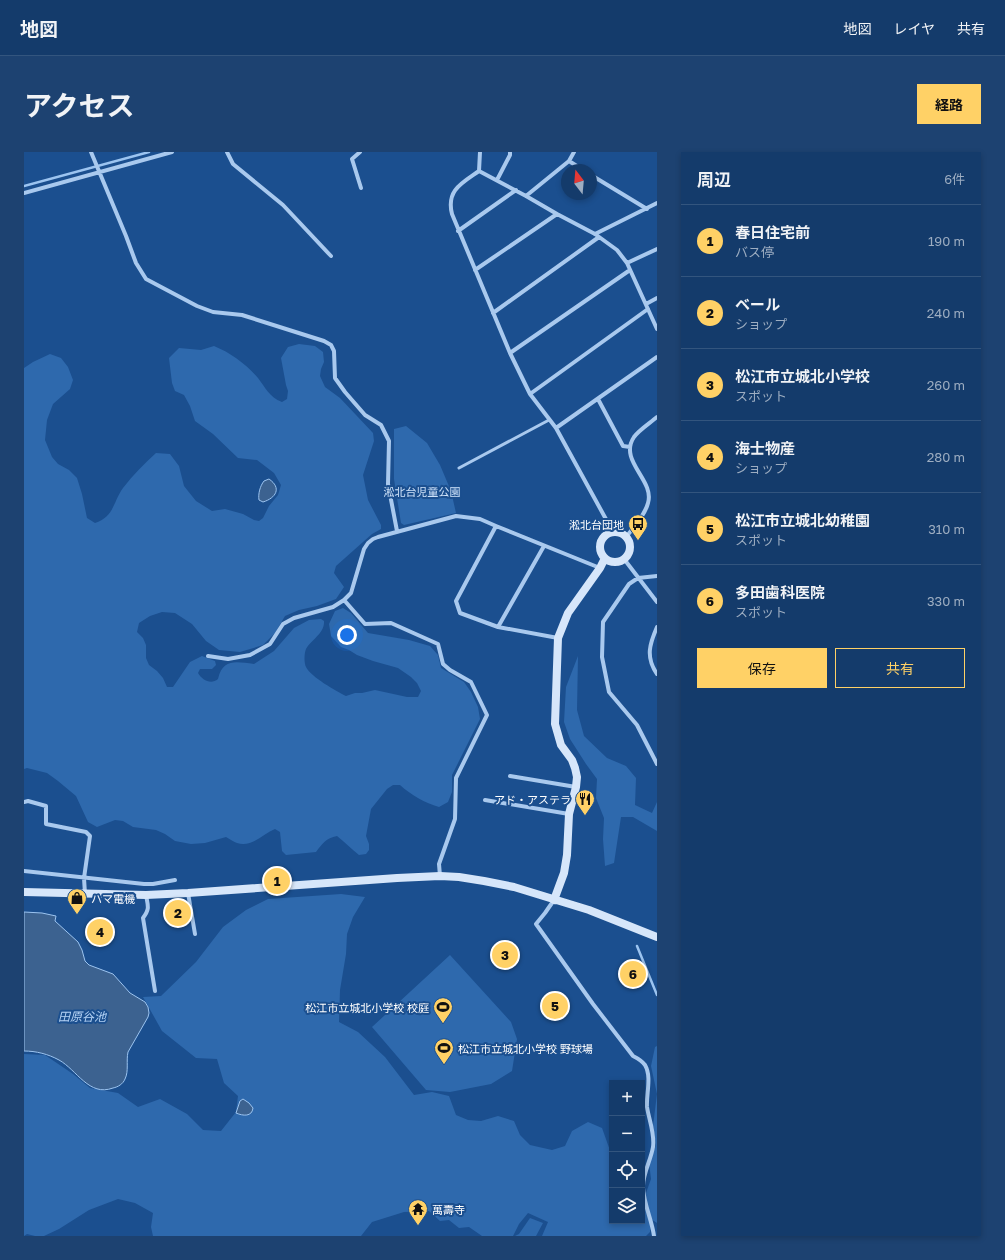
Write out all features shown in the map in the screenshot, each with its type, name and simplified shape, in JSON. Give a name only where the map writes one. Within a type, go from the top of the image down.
[{"type":"street","points":[[91,152],[136,263],[146,279],[196,306],[212,312],[242,315],[324,341],[331,345],[334,351],[336,378],[365,415],[381,425],[389,441],[388,484],[397,531]]},
{"type":"street","points":[[24,193],[172,152]]},
{"type":"street","points":[[227,152],[233,164],[283,205],[331,256]]},
{"type":"street","points":[[360,152],[352,159],[361,188]]},
{"type":"street","points":[[479,171],[480,152]]},
{"type":"street","points":[[497,180],[510,155],[510,152]]},
{"type":"street","points":[[526,196],[569,162],[574,152]]},
{"type":"street","points":[[569,162],[572,164]]},
{"type":"street","points":[[479,171],[597,235],[617,250],[627,263],[657,329]]},
{"type":"street","points":[[479,171],[458,186],[452,194],[450,209],[458,231],[510,353],[530,394],[556,428],[613,532]]},
{"type":"street","points":[[597,179],[647,208]]},
{"type":"street","points":[[458,231],[516,190]]},
{"type":"street","points":[[493,313],[597,235],[657,203]]},
{"type":"street","points":[[475,270],[557,214]]},
{"type":"street","points":[[627,263],[657,249]]},
{"type":"street","points":[[510,353],[630,270]]},
{"type":"street","points":[[646,304],[657,298]]},
{"type":"street","points":[[530,394],[648,310]]},
{"type":"street","points":[[556,428],[657,357]]},
{"type":"street","points":[[598,399],[623,446],[630,447]]},
{"type":"street","points":[[626,537],[645,510],[649,494],[630,455],[630,447],[634,437],[657,417]]},
{"type":"street","points":[[208,656],[228,659],[250,655],[270,644],[283,624],[294,618],[333,606],[344,600],[351,593],[364,548],[372,539],[456,516],[480,519],[600,568]]},
{"type":"street","points":[[496,526],[456,601],[460,613],[498,627],[558,638]]},
{"type":"street","points":[[613,532],[623,534],[630,546],[630,551],[624,559],[614,562],[605,558],[600,550],[601,540],[604,536],[613,532]]},
{"type":"street","points":[[498,627],[544,546]]},
{"type":"street","points":[[605,558],[600,568],[568,613],[558,638],[555,724],[561,745],[572,760],[577,777],[569,814],[567,855],[564,873],[554,900],[536,924],[593,1004],[633,1056],[638,1058],[645,1065],[648,1074],[647,1107],[653,1144],[650,1162],[643,1182],[643,1188],[647,1208],[653,1225],[654,1236]]},
{"type":"street","points":[[624,559],[657,602]]},
{"type":"street","points":[[657,576],[638,578],[629,584],[603,622],[602,656],[609,692],[637,725],[657,764]]},
{"type":"street","points":[[344,600],[365,624],[391,623],[438,644],[443,664],[450,670],[471,682],[487,714],[456,778],[455,819],[440,864],[440,876]]},
{"type":"street","points":[[657,627],[650,643],[650,658],[657,674]]},
{"type":"street","points":[[510,776],[576,787]]},
{"type":"street","points":[[485,800],[569,814]]},
{"type":"street","points":[[24,802],[28,801],[46,806],[46,824],[86,832],[90,836],[84,878],[85,894]]},
{"type":"street","points":[[24,871],[144,884],[175,880]]},
{"type":"street","points":[[24,892],[146,895],[188,894],[344,881],[440,876],[484,881],[514,887],[589,910],[657,937]]},
{"type":"street","points":[[188,894],[195,934]]},
{"type":"street","points":[[146,895],[148,912],[143,918],[155,991]]},
{"type":"lane","points":[[459,468],[549,420]]},
{"type":"green space","points":[[299,344],[315,346],[323,352],[324,362],[320,376],[325,387],[340,398],[373,433],[374,441],[363,475],[368,500],[381,525],[381,529],[372,534],[336,566],[334,573],[344,587],[336,599],[317,606],[299,610],[285,616],[275,633],[263,645],[240,652],[219,650],[206,641],[192,624],[175,613],[162,612],[150,616],[139,623],[137,632],[143,638],[146,645],[146,658],[149,665],[163,678],[167,687],[173,687],[190,662],[202,656],[215,661],[216,665],[212,669],[200,669],[198,673],[202,678],[212,682],[218,679],[220,672],[227,664],[236,662],[254,664],[274,651],[294,628],[309,620],[321,619],[324,621],[324,625],[320,633],[306,649],[305,665],[318,679],[346,696],[375,690],[407,697],[418,697],[421,691],[417,683],[411,677],[398,668],[373,661],[341,647],[331,636],[329,624],[335,611],[343,608],[351,613],[368,633],[409,640],[430,646],[438,655],[441,668],[464,682],[471,692],[478,707],[480,719],[452,775],[452,792],[448,802],[439,807],[418,798],[400,785],[393,785],[387,789],[371,809],[366,836],[369,844],[369,850],[366,854],[359,855],[337,836],[327,840],[316,852],[286,855],[282,851],[280,832],[275,829],[247,844],[237,843],[226,837],[205,843],[191,844],[175,841],[156,830],[133,827],[123,821],[115,820],[97,827],[88,822],[76,796],[58,781],[47,773],[27,768],[24,769],[24,368],[50,354],[61,358],[68,367],[73,380],[70,389],[53,404],[47,420],[45,440],[52,457],[58,464],[69,470],[77,478],[87,518],[95,523],[106,517],[110,513],[123,488],[156,453],[170,454],[179,466],[184,486],[196,501],[212,511],[225,509],[243,514],[259,521],[263,518],[269,506],[278,495],[281,485],[274,473],[257,460],[238,458],[213,434],[195,421],[190,406],[184,395],[175,391],[172,383],[169,358],[179,348],[201,350],[214,346],[226,352],[248,368],[271,395],[282,402],[287,399],[288,391],[281,358],[288,347]]},
{"type":"green space","name":"淞北台児童公園","points":[[406,426],[427,443],[440,465],[451,491],[456,513],[404,525],[401,523],[394,479],[394,429]]},
{"type":"green space","points":[[578,656],[577,710],[584,736],[607,758],[626,766],[636,778],[635,805],[652,813],[657,802],[657,831],[633,817],[621,817],[614,863],[605,866],[603,839],[604,818],[596,798],[597,779],[570,739],[564,722],[566,687]]},
{"type":"green space","points":[[341,894],[365,897],[353,917],[347,934],[346,954],[340,990],[339,1022],[358,1032],[385,1057],[414,1095],[432,1092],[449,1096],[456,1115],[468,1120],[481,1121],[498,1116],[514,1121],[520,1135],[530,1145],[552,1150],[565,1146],[572,1131],[588,1122],[602,1128],[609,1148],[609,1224],[645,1224],[645,1192],[646,1193],[651,1179],[649,1163],[656,1145],[653,1126],[657,1094],[657,1223],[651,1219],[650,1232],[646,1236],[542,1236],[548,1222],[528,1213],[519,1224],[513,1236],[482,1236],[469,1227],[459,1228],[449,1220],[440,1221],[429,1211],[404,1212],[372,1222],[361,1236],[153,1236],[151,1227],[153,1213],[135,1203],[118,1199],[89,1210],[59,1229],[44,1236],[27,1234],[24,1236],[24,1054],[45,1055],[73,1074],[90,1088],[118,1093],[138,1107],[160,1099],[187,1114],[203,1130],[221,1131],[236,1112],[238,1096],[224,1083],[217,1059],[196,1058],[162,1031],[143,997],[161,996],[196,962],[223,927],[246,910],[268,899]]},
{"type":"green space","name":"松江市立城北小学校 校庭","points":[[450,955],[511,1022],[517,1039],[512,1071],[491,1084],[450,1092],[426,1090],[372,1027]]},
{"type":"green space","points":[[657,1046],[657,1094],[651,1066],[655,1047]]},
{"type":"green space","points":[[530,1218],[543,1223],[536,1236],[515,1236],[519,1234]]},
{"type":"water","points":[[269,479],[273,482],[276,492],[271,498],[263,502],[259,500],[261,485],[264,481]]},
{"type":"water","name":"田原谷池","points":[[24,912],[42,913],[56,916],[55,921],[78,942],[85,961],[89,965],[113,974],[130,993],[145,1002],[148,1007],[148,1017],[128,1052],[127,1069],[124,1081],[115,1088],[105,1090],[97,1089],[90,1086],[66,1064],[59,1060],[42,1053],[24,1051]]},
{"type":"water","points":[[243,1099],[253,1108],[251,1113],[247,1115],[236,1113],[240,1101]]},
{"type":"waterway","points":[[24,186],[149,152]]},
{"type":"waterway","points":[[637,946],[657,995]]},
{"type":"place","name":"淞北台団地","points":[[638,541]]},
{"type":"place","name":"アド・アステラ","points":[[585,816]]},
{"type":"place","name":"春日住宅前","points":[[277,881]]},
{"type":"place","name":"ベール","points":[[178,913]]},
{"type":"place","name":"ハマ電機","points":[[77,915]]},
{"type":"place","name":"海士物産","points":[[100,932]]},
{"type":"place","name":"松江市立城北小学校","points":[[505,955]]},
{"type":"place","name":"多田歯科医院","points":[[633,974]]},
{"type":"place","name":"松江市立城北幼稚園","points":[[555,1006]]},
{"type":"place","name":"松江市立城北小学校 校庭","points":[[443,1024]]},
{"type":"place","name":"松江市立城北小学校 野球場","points":[[444,1065]]},
{"type":"place","name":"萬壽寺","points":[[418,1226]]}]
